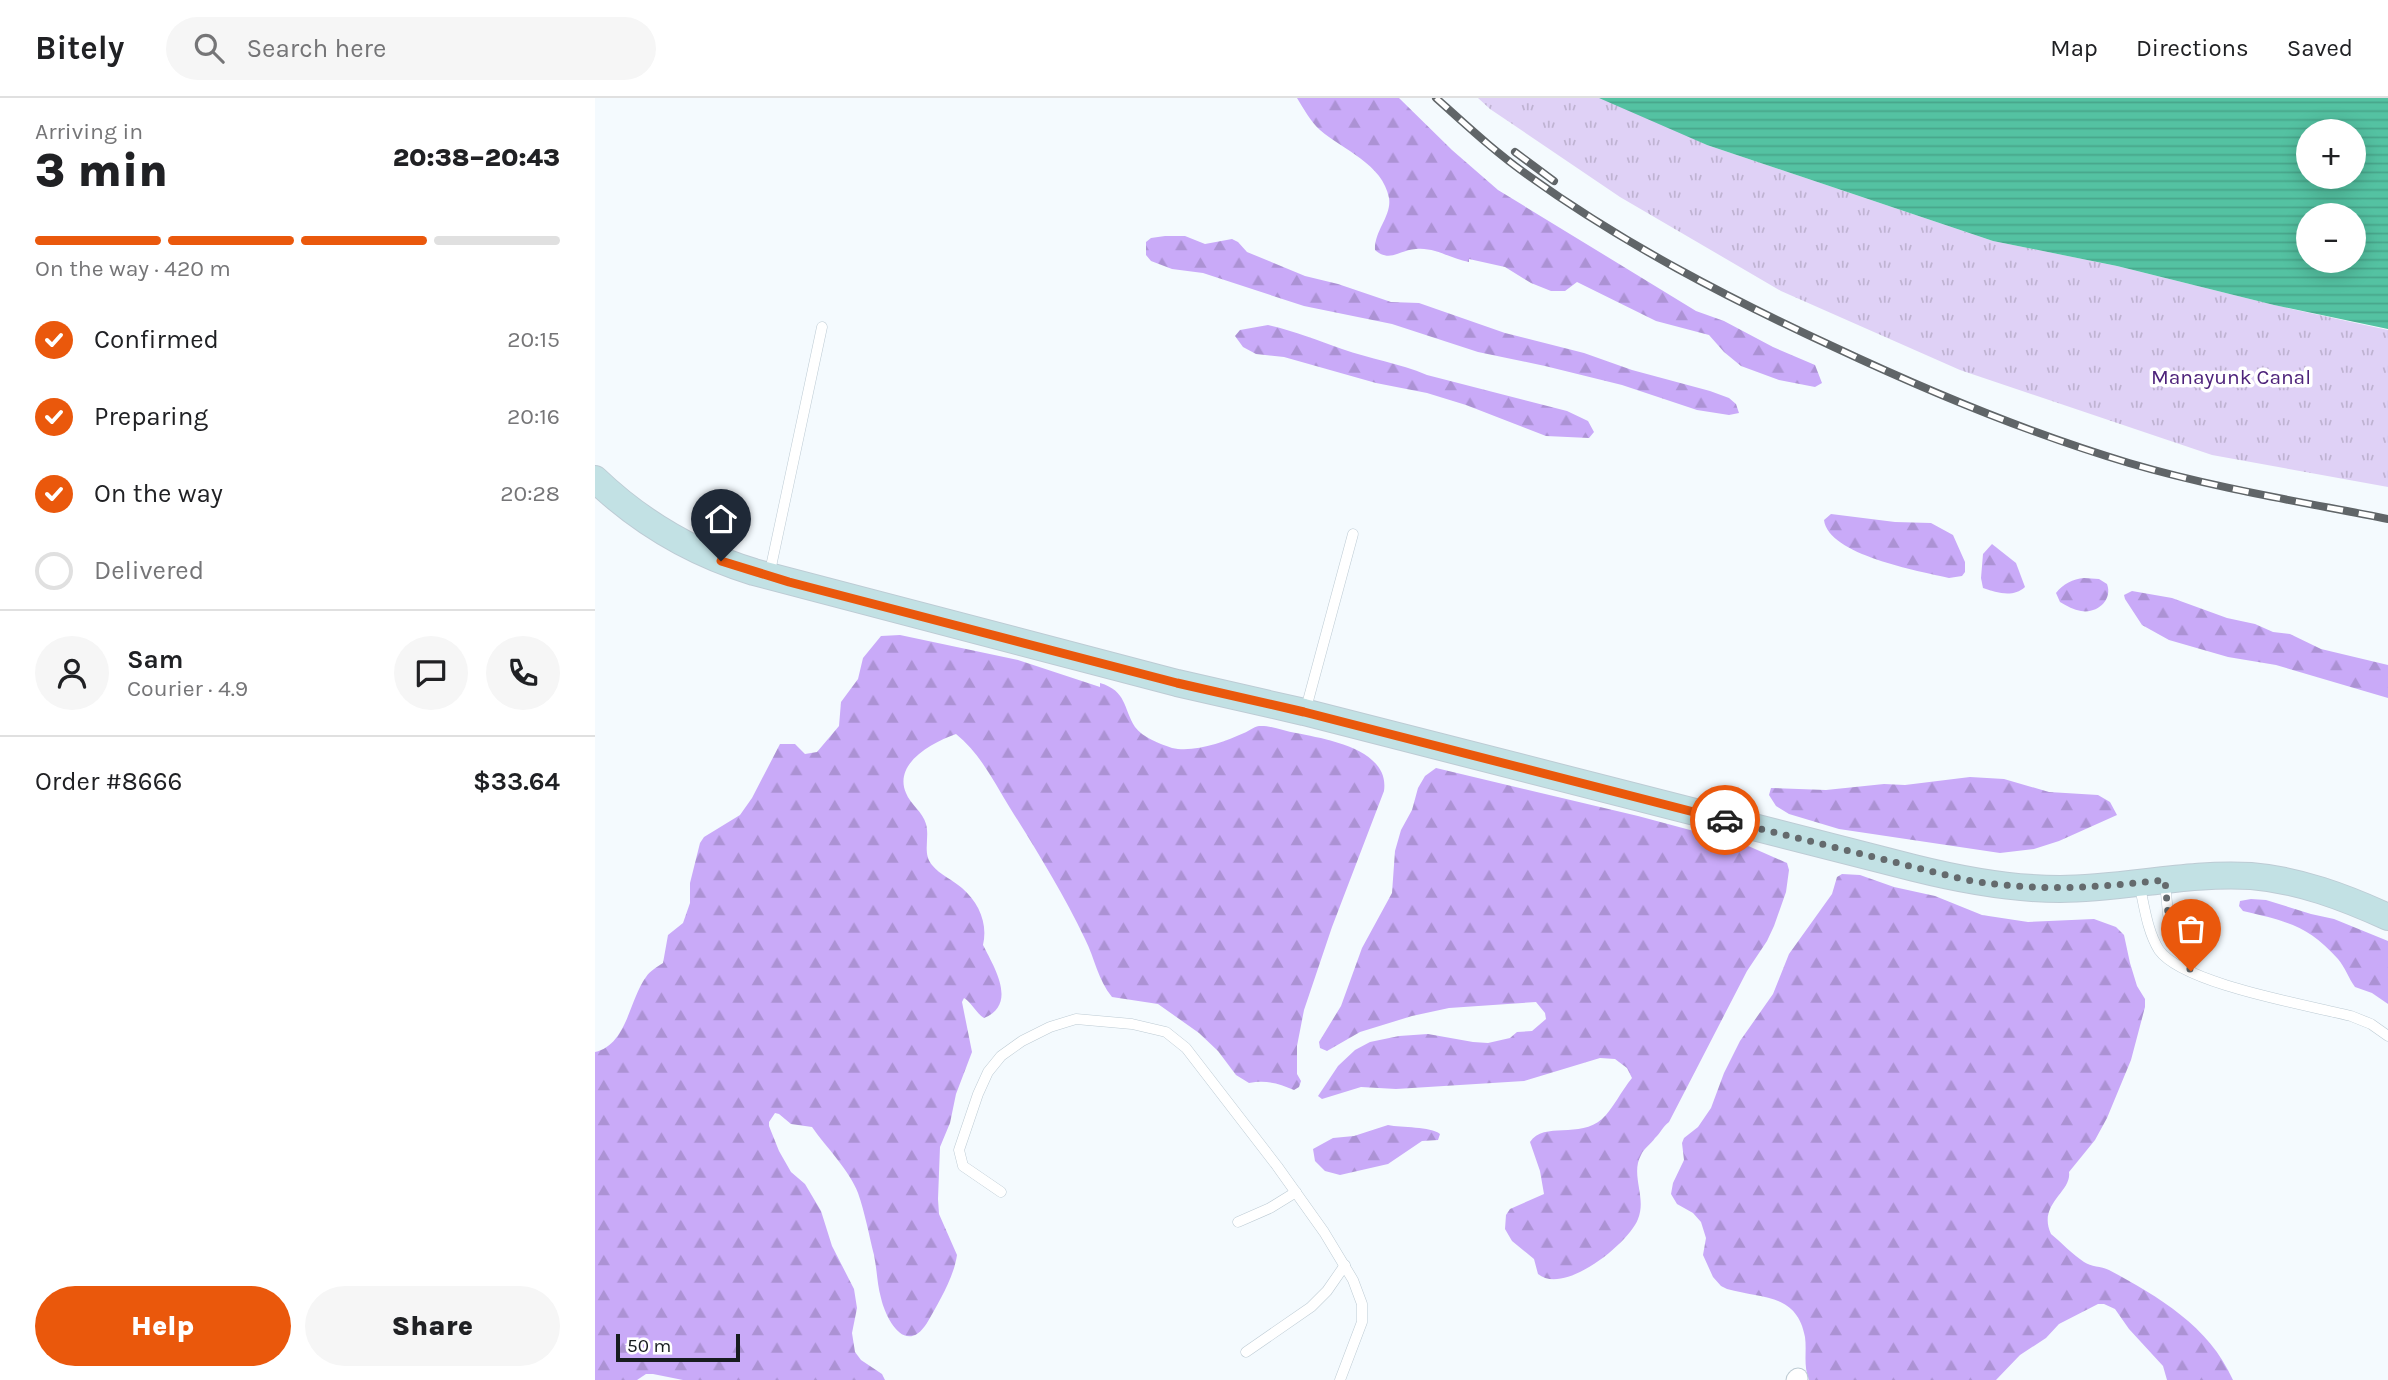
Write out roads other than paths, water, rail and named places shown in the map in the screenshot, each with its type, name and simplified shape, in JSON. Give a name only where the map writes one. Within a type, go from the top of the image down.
[{"type":"main road","points":[[595,478],[633,511],[666,533],[721,561],[769,577],[1177,683],[1304,712],[1966,880],[2051,889],[2228,876],[2274,879],[2332,894],[2388,917]]},
{"type":"lane","points":[[769,577],[822,327]]},
{"type":"lane","points":[[1304,712],[1353,534]]},
{"type":"lane","points":[[2152,881],[2150,928],[2160,951],[2169,960],[2216,982],[2351,1016],[2388,1035]]},
{"type":"lane","points":[[2152,881],[2168,914],[2173,936],[2191,971]]},
{"type":"lane","points":[[1001,1192],[967,1170],[960,1161],[960,1144],[978,1094],[988,1072],[1001,1056],[1022,1041],[1050,1027],[1076,1019],[1142,1026],[1166,1032],[1177,1039],[1199,1064],[1296,1192],[1345,1265],[1359,1293],[1363,1313],[1360,1331],[1340,1380]]},
{"type":"lane","points":[[1238,1222],[1271,1208],[1296,1192]]},
{"type":"lane","points":[[1246,1352],[1311,1307],[1327,1291],[1345,1265]]},
{"type":"railway","points":[[1436,98],[1517,167],[1602,225],[1677,269],[1755,309],[1906,380],[2017,425],[2129,463],[2226,487],[2388,519]]},
{"type":"railway","points":[[1515,152],[1554,181]]},
{"type":"park label","name":"Manayunk Canal","points":[[2231,377]]}]
